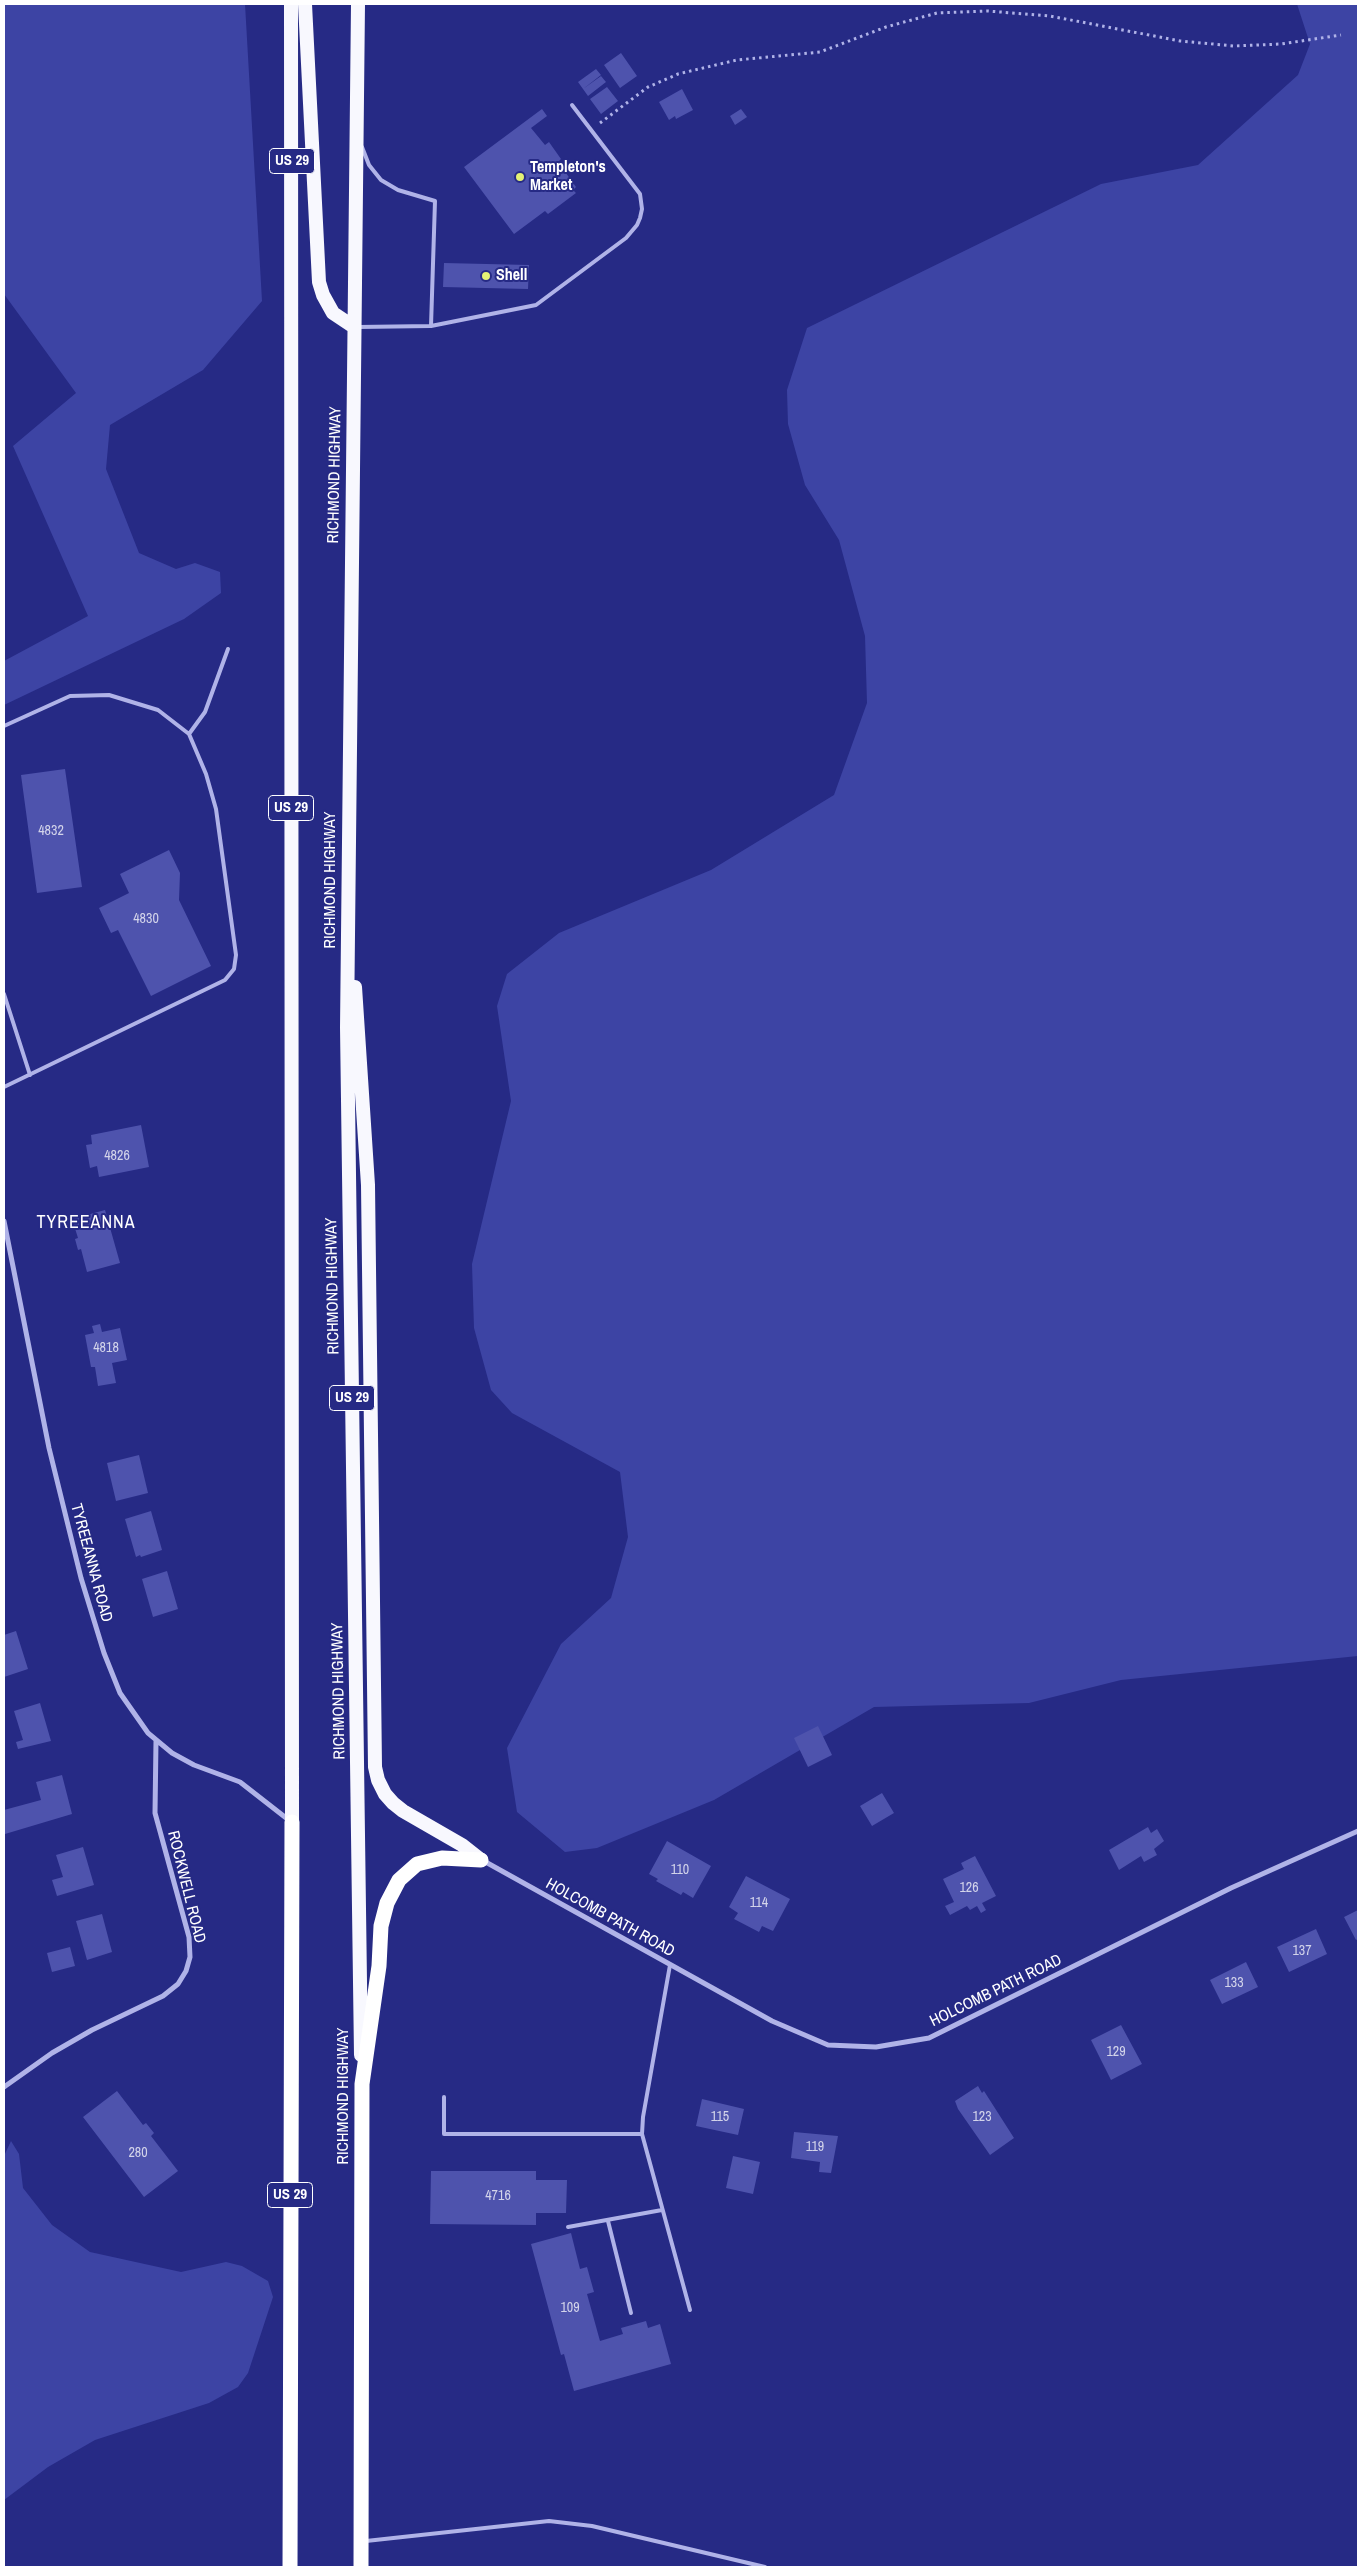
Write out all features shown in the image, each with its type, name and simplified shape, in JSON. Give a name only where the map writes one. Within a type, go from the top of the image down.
[{"type":"highway","name":"US 29","points":[[290,2567],[292,1822],[291,4]]},
{"type":"highway","points":[[305,4],[320,282],[323,295],[333,313],[354,327]]},
{"type":"highway","name":"RICHMOND HIGHWAY","points":[[358,4],[347,1028],[362,2084],[361,2567]]},
{"type":"highway","points":[[349,884],[368,1185],[375,1767],[382,1787],[393,1803],[462,1845],[481,1860]]},
{"type":"highway","points":[[362,2084],[379,1966],[381,1926],[387,1903],[399,1880],[417,1864],[442,1858],[481,1860]]},
{"type":"street","name":"TYREEANNA ROAD","points":[[4,1221],[50,1448],[81,1578],[94,1624],[120,1693],[137,1719],[156,1741],[182,1759],[240,1782],[292,1822]]},
{"type":"street","points":[[4,1254],[10,1252]]},
{"type":"street","name":"ROCKWELL ROAD","points":[[4,2087],[52,2053],[92,2030],[163,1996],[178,1984],[186,1972],[190,1957],[189,1937],[155,1813],[156,1741]]},
{"type":"street","name":"HOLCOMB PATH ROAD","points":[[481,1860],[772,2021],[828,2045],[876,2047],[929,2038],[1231,1888],[1358,1832]]},
{"type":"lane","points":[[354,327],[432,326],[536,305],[618,245],[637,225],[642,209],[636,187],[572,105]]},
{"type":"lane","points":[[356,126],[369,165],[381,180],[398,190],[436,201],[432,326]]},
{"type":"lane","points":[[188,734],[204,712],[228,649]]},
{"type":"lane","points":[[4,726],[70,696],[109,695],[158,710],[188,734],[206,774],[216,809],[236,955],[234,969],[225,980],[4,1087]]},
{"type":"lane","points":[[4,994],[30,1075]]},
{"type":"lane","points":[[670,1965],[643,2117],[642,2134],[690,2310]]},
{"type":"lane","points":[[444,2097],[444,2134],[642,2134]]},
{"type":"lane","points":[[568,2227],[662,2210]]},
{"type":"lane","points":[[608,2221],[632,2313]]},
{"type":"lane","points":[[361,2541],[550,2521],[592,2526],[765,2567]]},
{"type":"path","points":[[592,130],[648,87],[666,78],[737,60],[820,52],[886,26],[937,13],[988,11],[1050,16],[1180,40],[1234,46],[1281,44],[1341,35]]},
{"type":"shaded area","points":[[4,4],[245,4],[262,301],[203,370],[110,425],[106,469],[139,553],[176,569],[195,563],[220,572],[221,593],[184,619],[4,705],[4,661],[88,616],[13,446],[76,393],[4,294]]},
{"type":"shaded area","points":[[1297,4],[1358,4],[1358,1656],[1121,1680],[1029,1703],[874,1707],[714,1800],[597,1848],[565,1852],[517,1812],[507,1748],[561,1644],[611,1598],[628,1537],[620,1472],[512,1413],[491,1390],[474,1328],[472,1264],[511,1101],[497,1006],[507,974],[559,933],[711,870],[834,795],[867,703],[865,636],[839,540],[805,485],[788,424],[787,390],[807,328],[1101,184],[1198,165],[1298,75],[1310,44]]},
{"type":"shaded area","points":[[11,2141],[19,2154],[23,2188],[52,2225],[90,2252],[181,2272],[226,2262],[242,2266],[268,2281],[273,2297],[248,2373],[238,2387],[209,2403],[95,2440],[48,2467],[4,2500],[4,2156]]},
{"type":"building","points":[[621,53],[637,76],[620,88],[604,65]]},
{"type":"building","points":[[596,69],[601,75],[583,89],[578,82]]},
{"type":"building","points":[[601,76],[606,82],[588,96],[583,89]]},
{"type":"building","points":[[607,87],[618,101],[601,114],[590,99]]},
{"type":"building","points":[[682,89],[693,110],[676,119],[675,116],[669,120],[659,102]]},
{"type":"building","name":"Templeton's Market","points":[[542,109],[547,116],[531,128],[545,145],[549,142],[561,159],[558,162],[576,187],[573,190],[576,193],[548,214],[545,211],[514,234],[464,167]]},
{"type":"building","points":[[741,109],[747,117],[735,125],[730,116]]},
{"type":"building","name":"Shell","points":[[444,263],[529,265],[528,289],[443,287]]},
{"type":"building","points":[[65,769],[82,887],[37,893],[21,775]]},
{"type":"building","points":[[169,850],[180,873],[179,900],[211,966],[151,996],[118,930],[111,933],[99,908],[129,893],[120,874]]},
{"type":"building","points":[[141,1125],[149,1167],[99,1177],[97,1166],[90,1168],[86,1145],[92,1144],[91,1135]]},
{"type":"building","points":[[105,1210],[120,1263],[87,1272],[81,1249],[78,1250],[75,1239],[78,1238],[72,1219]]},
{"type":"building","points":[[100,1324],[102,1332],[120,1328],[127,1360],[112,1363],[116,1383],[98,1386],[95,1367],[91,1367],[85,1335],[94,1333],[92,1326]]},
{"type":"building","points":[[139,1455],[148,1493],[116,1501],[107,1463]]},
{"type":"building","points":[[151,1511],[162,1550],[136,1557],[125,1519]]},
{"type":"building","points":[[167,1571],[178,1609],[153,1617],[142,1579]]},
{"type":"building","points":[[16,1631],[28,1669],[4,1677],[4,1635]]},
{"type":"building","points":[[40,1703],[51,1741],[18,1749],[16,1742],[23,1740],[14,1711]]},
{"type":"building","points":[[818,1726],[832,1755],[808,1767],[794,1738]]},
{"type":"building","points":[[62,1775],[72,1814],[5,1834],[4,1810],[41,1800],[36,1782]]},
{"type":"building","points":[[882,1793],[894,1813],[872,1826],[860,1806]]},
{"type":"building","points":[[1148,1827],[1151,1833],[1157,1829],[1164,1841],[1154,1849],[1157,1855],[1144,1862],[1141,1856],[1119,1870],[1109,1850]]},
{"type":"building","points":[[667,1841],[711,1866],[693,1898],[683,1892],[681,1895],[656,1881],[658,1879],[649,1874]]},
{"type":"building","points":[[83,1847],[94,1885],[57,1896],[52,1880],[63,1877],[56,1855]]},
{"type":"building","points":[[975,1856],[996,1896],[982,1903],[986,1910],[981,1913],[977,1906],[970,1910],[967,1906],[950,1915],[945,1906],[954,1902],[943,1879],[964,1869],[961,1863]]},
{"type":"building","points":[[746,1876],[790,1899],[773,1931],[762,1926],[759,1932],[734,1919],[738,1913],[729,1907]]},
{"type":"building","points":[[1358,1910],[1358,1939],[1356,1940],[1344,1917]]},
{"type":"building","points":[[102,1914],[112,1952],[87,1960],[76,1921]]},
{"type":"building","points":[[1316,1929],[1327,1954],[1289,1972],[1277,1947]]},
{"type":"building","points":[[70,1947],[75,1966],[52,1972],[47,1953]]},
{"type":"building","points":[[1246,1962],[1258,1987],[1222,2004],[1210,1980]]},
{"type":"building","points":[[1121,2025],[1142,2064],[1111,2080],[1091,2040]]},
{"type":"building","points":[[978,2086],[982,2093],[984,2091],[1014,2138],[990,2155],[958,2109],[955,2101]]},
{"type":"building","points":[[117,2091],[143,2125],[146,2123],[154,2133],[151,2136],[178,2171],[144,2197],[83,2117]]},
{"type":"building","points":[[702,2099],[744,2109],[738,2135],[696,2126]]},
{"type":"building","points":[[794,2132],[838,2136],[831,2173],[819,2172],[820,2162],[791,2158]]},
{"type":"building","points":[[733,2156],[760,2162],[753,2194],[726,2188]]},
{"type":"building","points":[[431,2171],[536,2171],[536,2180],[567,2180],[566,2213],[536,2213],[536,2225],[430,2224]]},
{"type":"building","points":[[571,2233],[580,2269],[587,2267],[594,2292],[587,2294],[600,2341],[623,2334],[621,2328],[646,2321],[648,2328],[660,2324],[671,2364],[574,2391],[564,2354],[561,2355],[531,2244]]},
{"type":"place","name":"Templeton's Market","points":[[520,177]]},
{"type":"place","name":"Shell","points":[[486,276]]},
{"type":"district","name":"TYREEANNA","points":[[86,1223]]}]
